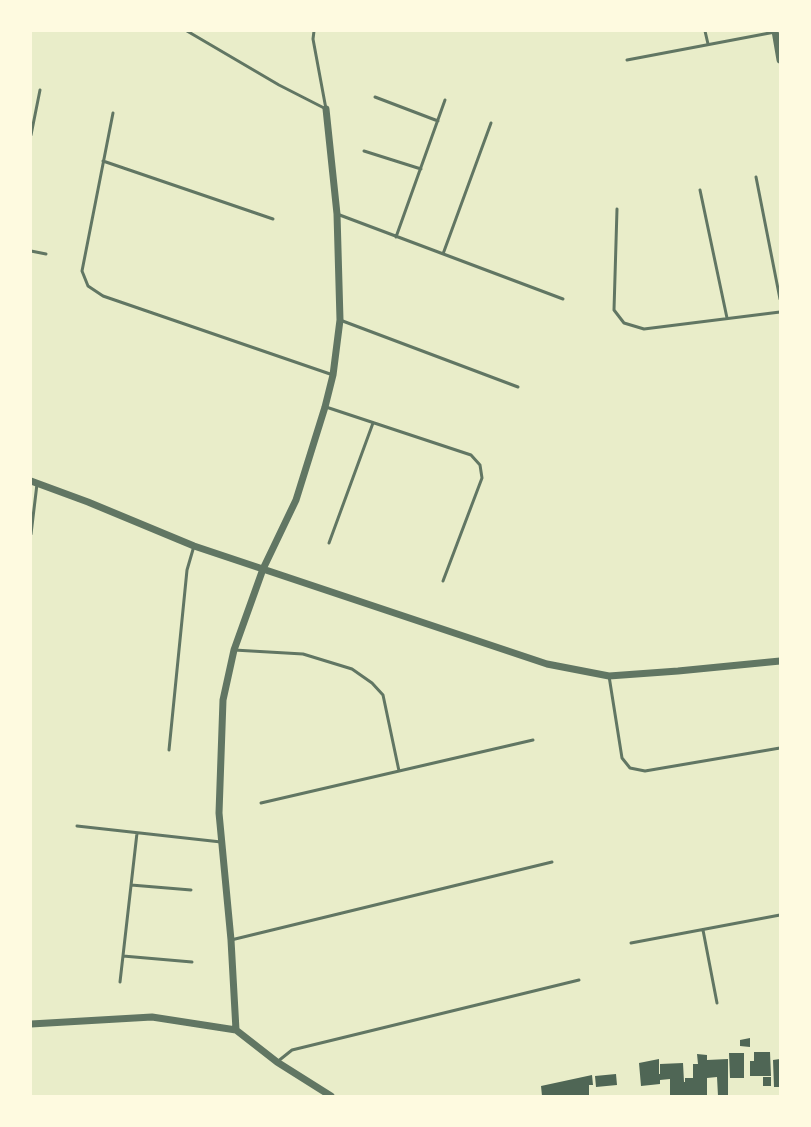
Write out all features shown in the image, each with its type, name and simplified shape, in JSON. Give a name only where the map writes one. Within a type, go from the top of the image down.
[{"type":"street","points":[[775,31],[780,60]]},
{"type":"street","points":[[236,1030],[231,940],[223,842],[219,813],[223,700],[234,650],[263,569],[296,500],[325,407],[332,375],[340,320],[337,214],[326,109]]},
{"type":"street","points":[[34,481],[194,546],[547,664],[609,676],[780,661]]},
{"type":"street","points":[[31,1024],[152,1017],[236,1030],[277,1062],[332,1096]]},
{"type":"lane","points":[[187,31],[279,85],[326,109]]},
{"type":"lane","points":[[314,31],[313,39],[326,109]]},
{"type":"lane","points":[[705,31],[708,44]]},
{"type":"lane","points":[[627,60],[775,31]]},
{"type":"lane","points":[[31,134],[40,90]]},
{"type":"lane","points":[[375,98],[438,121]]},
{"type":"lane","points":[[396,237],[446,100]]},
{"type":"lane","points":[[113,113],[82,271],[88,286],[103,296],[332,375]]},
{"type":"lane","points":[[443,254],[492,123]]},
{"type":"lane","points":[[364,150],[421,169]]},
{"type":"lane","points":[[103,162],[273,219]]},
{"type":"lane","points":[[756,177],[780,299]]},
{"type":"lane","points":[[700,190],[727,318]]},
{"type":"lane","points":[[617,210],[614,310],[624,323],[644,329],[780,312]]},
{"type":"lane","points":[[337,214],[563,299]]},
{"type":"lane","points":[[31,251],[46,254]]},
{"type":"lane","points":[[340,320],[518,387]]},
{"type":"lane","points":[[325,407],[472,455],[480,465],[482,478],[443,581]]},
{"type":"lane","points":[[329,543],[373,423]]},
{"type":"lane","points":[[31,534],[34,481]]},
{"type":"lane","points":[[169,750],[187,570],[194,546]]},
{"type":"lane","points":[[234,650],[302,654],[352,669],[372,683],[383,695],[399,771]]},
{"type":"lane","points":[[609,676],[622,758],[630,768],[645,771],[780,748]]},
{"type":"lane","points":[[261,803],[533,740]]},
{"type":"lane","points":[[77,826],[223,842]]},
{"type":"lane","points":[[120,982],[137,833]]},
{"type":"lane","points":[[231,940],[552,862]]},
{"type":"lane","points":[[131,885],[191,890]]},
{"type":"lane","points":[[631,943],[780,915]]},
{"type":"lane","points":[[703,930],[717,1003]]},
{"type":"lane","points":[[123,956],[192,962]]},
{"type":"lane","points":[[277,1062],[292,1050],[579,980]]},
{"type":"building","points":[[750,1038],[750,1047],[740,1046],[740,1040]]},
{"type":"building","points":[[754,1052],[770,1052],[771,1076],[750,1076],[750,1061],[754,1061]]},
{"type":"building","points":[[729,1053],[744,1053],[744,1078],[730,1078]]},
{"type":"building","points":[[697,1054],[707,1055],[707,1060],[728,1059],[728,1096],[718,1096],[717,1077],[707,1078],[707,1096],[670,1096],[670,1079],[660,1080],[660,1084],[641,1086],[639,1063],[659,1059],[660,1074],[660,1064],[683,1063],[685,1082],[685,1078],[693,1078],[693,1064],[698,1064]]},
{"type":"building","points":[[780,1059],[780,1087],[774,1087],[773,1060]]},
{"type":"building","points":[[616,1074],[617,1085],[596,1087],[595,1076]]},
{"type":"building","points":[[592,1075],[593,1085],[589,1085],[589,1096],[542,1096],[541,1086]]},
{"type":"building","points":[[763,1077],[771,1077],[771,1086],[763,1086]]}]
